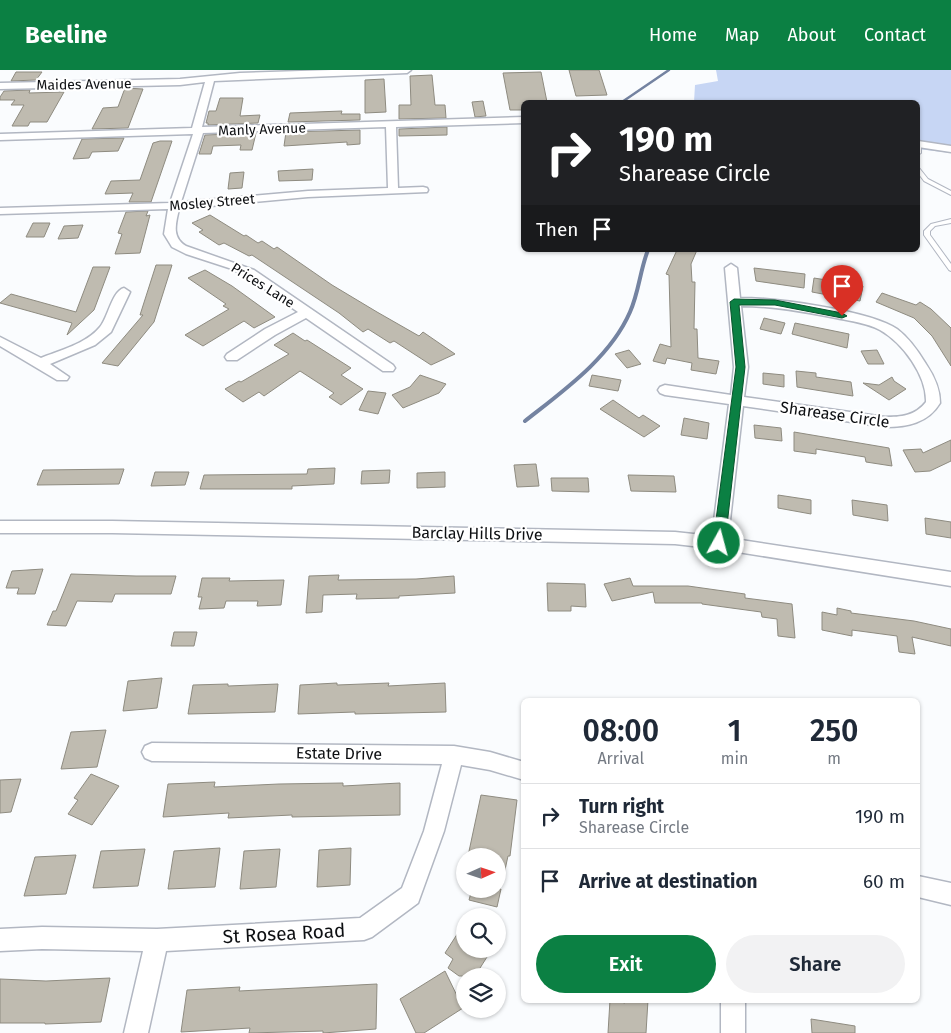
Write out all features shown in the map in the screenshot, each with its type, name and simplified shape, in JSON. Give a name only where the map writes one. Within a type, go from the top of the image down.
[{"type":"street","name":"Maides Avenue","points":[[0,86],[180,82],[283,72],[407,70]]},
{"type":"street","name":"Prices Lane","points":[[210,79],[197,127],[199,132],[175,206],[170,230],[174,242],[191,251],[240,267],[388,368]]},
{"type":"street","name":"Manly Avenue","points":[[0,137],[521,120]]},
{"type":"street","points":[[391,125],[393,191]]},
{"type":"street","points":[[920,144],[951,149]]},
{"type":"street","name":"Mosley Street","points":[[0,211],[175,206],[308,194],[423,190]]},
{"type":"street","points":[[719,543],[741,358],[731,268]]},
{"type":"street","points":[[40,363],[90,342],[106,329],[124,292]]},
{"type":"street","name":"Sharease Circle","points":[[665,390],[897,422],[914,419],[932,406],[934,397],[929,380],[905,344],[891,332],[877,324],[787,304],[734,302]]},
{"type":"street","points":[[232,357],[270,332],[307,312]]},
{"type":"street","points":[[0,341],[62,377]]},
{"type":"street","name":"Barclay Hills Drive","points":[[0,527],[122,527],[675,538],[719,543],[951,579]]},
{"type":"street","name":"Estate Drive","points":[[152,752],[454,755],[490,761],[521,770]]},
{"type":"street","name":"St Rosea Road","points":[[0,940],[42,938],[157,940],[364,929],[410,895],[434,831],[454,755]]},
{"type":"street","points":[[920,887],[951,894]]},
{"type":"street","points":[[136,1033],[157,940]]},
{"type":"street","points":[[732,1033],[733,1003]]},
{"type":"lane","points":[[920,174],[922,177],[936,186],[951,193]]},
{"type":"lane","points":[[936,186],[951,185]]},
{"type":"lane","points":[[951,221],[933,225],[927,231],[927,235],[951,270]]},
{"type":"shaded area","points":[[716,70],[951,70],[951,153],[920,149],[920,100],[694,100],[695,85],[718,81]]},
{"type":"building","points":[[569,70],[599,70],[607,95],[576,96]]},
{"type":"building","points":[[16,72],[42,72],[36,80],[11,81]]},
{"type":"building","points":[[541,72],[547,100],[521,100],[521,110],[510,110],[503,73]]},
{"type":"building","points":[[432,75],[435,105],[445,105],[446,118],[399,119],[399,105],[411,105],[410,76]]},
{"type":"building","points":[[384,79],[386,112],[365,113],[365,80]]},
{"type":"building","points":[[125,88],[143,89],[128,128],[92,129],[103,108],[118,107]]},
{"type":"building","points":[[30,90],[29,93],[64,92],[47,122],[30,122],[28,126],[12,126],[24,105],[11,105],[15,100],[0,100],[0,97],[4,91]]},
{"type":"building","points":[[220,98],[243,98],[240,116],[260,115],[258,123],[208,125],[206,123],[209,111],[216,111]]},
{"type":"building","points":[[483,101],[486,116],[475,117],[472,102]]},
{"type":"building","points":[[342,111],[341,114],[360,114],[360,120],[288,122],[290,113]]},
{"type":"building","points":[[447,127],[447,135],[399,136],[399,129]]},
{"type":"building","points":[[360,130],[360,144],[347,145],[347,142],[284,146],[286,132]]},
{"type":"building","points":[[256,133],[252,150],[240,150],[241,145],[213,146],[211,154],[199,154],[205,135]]},
{"type":"building","points":[[124,138],[118,151],[92,152],[89,158],[73,159],[82,139]]},
{"type":"building","points":[[172,141],[151,202],[129,202],[133,193],[105,194],[111,181],[140,180],[153,143]]},
{"type":"building","points":[[313,169],[312,180],[279,181],[278,171]]},
{"type":"building","points":[[244,172],[242,188],[228,189],[230,173]]},
{"type":"building","points":[[148,211],[146,216],[150,215],[140,253],[115,254],[122,234],[118,233],[126,212]]},
{"type":"building","points":[[210,215],[258,243],[262,241],[274,249],[277,247],[332,285],[419,336],[423,332],[455,354],[431,365],[394,341],[390,343],[368,329],[363,332],[339,313],[252,255],[249,256],[224,243],[219,245],[199,232],[203,230],[192,223]]},
{"type":"building","points":[[33,223],[50,223],[44,237],[26,237]]},
{"type":"building","points":[[83,225],[78,238],[58,239],[64,226]]},
{"type":"building","points":[[676,252],[696,252],[691,264],[692,282],[695,282],[694,329],[697,329],[698,358],[719,361],[716,374],[691,370],[692,363],[667,358],[665,364],[653,361],[660,344],[671,347],[669,275],[666,274]]},
{"type":"building","points":[[156,265],[172,265],[154,322],[118,366],[102,363],[143,315],[140,315]]},
{"type":"building","points":[[93,267],[110,267],[94,310],[67,335],[72,323],[0,303],[11,294],[76,312]]},
{"type":"building","points":[[754,268],[805,274],[804,288],[756,281]]},
{"type":"building","points":[[205,270],[232,286],[275,317],[254,328],[244,321],[203,346],[185,335],[229,309],[223,306],[226,304],[188,278]]},
{"type":"building","points":[[814,278],[863,286],[860,301],[812,292]]},
{"type":"building","points":[[882,293],[916,305],[920,302],[931,309],[951,328],[951,366],[932,336],[914,318],[876,302]]},
{"type":"building","points":[[764,318],[785,323],[781,334],[760,329]]},
{"type":"building","points":[[795,323],[849,334],[847,348],[792,334]]},
{"type":"building","points":[[293,333],[351,368],[341,375],[363,389],[341,405],[329,397],[334,393],[300,371],[264,396],[259,392],[243,402],[225,389],[239,381],[241,382],[289,354],[274,345]]},
{"type":"building","points":[[629,350],[641,364],[627,368],[615,354]]},
{"type":"building","points":[[877,350],[884,364],[868,364],[861,351]]},
{"type":"building","points":[[796,371],[816,373],[816,377],[851,382],[853,396],[797,387]]},
{"type":"building","points":[[763,373],[784,375],[784,387],[763,384]]},
{"type":"building","points":[[420,375],[446,384],[439,393],[403,408],[392,395],[410,387]]},
{"type":"building","points":[[592,375],[621,380],[618,391],[589,386]]},
{"type":"building","points":[[892,377],[894,381],[906,389],[889,400],[863,383],[879,385]]},
{"type":"building","points":[[368,391],[386,393],[378,414],[359,410]]},
{"type":"building","points":[[613,400],[639,418],[643,415],[660,426],[644,437],[600,409]]},
{"type":"building","points":[[684,418],[709,423],[707,439],[681,435]]},
{"type":"building","points":[[754,425],[781,428],[782,441],[755,438]]},
{"type":"building","points":[[794,432],[889,448],[892,466],[866,462],[865,457],[816,449],[816,454],[794,451]]},
{"type":"building","points":[[951,440],[951,461],[930,471],[915,472],[903,450],[921,449],[923,453]]},
{"type":"building","points":[[536,464],[539,486],[517,487],[514,465]]},
{"type":"building","points":[[335,468],[334,484],[292,486],[292,489],[200,489],[204,475],[307,474],[308,469]]},
{"type":"building","points":[[124,469],[119,484],[37,485],[43,470]]},
{"type":"building","points":[[390,470],[389,483],[361,484],[362,471]]},
{"type":"building","points":[[155,472],[189,472],[185,485],[151,486]]},
{"type":"building","points":[[445,472],[445,487],[417,488],[417,473]]},
{"type":"building","points":[[628,475],[674,476],[676,492],[631,491]]},
{"type":"building","points":[[551,478],[588,478],[589,492],[552,491]]},
{"type":"building","points":[[778,495],[811,500],[811,514],[778,508]]},
{"type":"building","points":[[852,500],[887,505],[888,521],[853,515]]},
{"type":"building","points":[[925,518],[951,522],[951,538],[926,534]]},
{"type":"building","points":[[43,569],[35,594],[17,594],[19,588],[6,588],[12,571]]},
{"type":"building","points":[[71,574],[176,576],[171,594],[115,594],[112,602],[77,601],[66,626],[47,625],[53,611],[56,611]]},
{"type":"building","points":[[339,575],[338,580],[416,579],[454,576],[455,593],[399,596],[399,598],[356,599],[357,594],[323,595],[322,612],[306,613],[309,576]]},
{"type":"building","points":[[202,578],[230,578],[229,581],[284,580],[281,605],[257,606],[258,601],[226,601],[224,608],[199,609],[202,597],[198,597]]},
{"type":"building","points":[[630,578],[633,586],[688,586],[745,594],[745,598],[792,604],[795,638],[778,636],[777,619],[762,617],[761,612],[702,603],[655,603],[653,592],[612,601],[604,584]]},
{"type":"building","points":[[547,583],[585,584],[586,607],[571,606],[571,611],[548,611]]},
{"type":"building","points":[[837,608],[851,611],[851,613],[914,621],[951,629],[951,646],[912,637],[915,654],[899,652],[897,636],[852,630],[852,636],[822,630],[822,612],[837,615]]},
{"type":"building","points":[[174,632],[197,632],[194,646],[171,646]]},
{"type":"building","points":[[162,678],[157,708],[123,711],[128,681]]},
{"type":"building","points":[[337,683],[337,685],[389,683],[388,686],[445,683],[446,712],[298,714],[300,685]]},
{"type":"building","points":[[228,684],[228,686],[278,684],[275,712],[188,714],[193,685]]},
{"type":"building","points":[[106,730],[97,767],[61,769],[71,732]]},
{"type":"building","points":[[91,774],[119,786],[92,825],[68,814],[78,800],[74,798]]},
{"type":"building","points":[[21,779],[11,812],[0,813],[0,780]]},
{"type":"building","points":[[215,782],[214,787],[343,783],[343,786],[400,783],[400,815],[292,817],[292,815],[228,818],[229,813],[163,817],[168,784]]},
{"type":"building","points":[[481,795],[517,800],[510,856],[508,856],[506,865],[506,848],[470,848]]},
{"type":"building","points":[[220,848],[215,887],[168,889],[174,851]]},
{"type":"building","points":[[351,848],[350,885],[317,887],[319,850]]},
{"type":"building","points":[[145,849],[138,886],[93,888],[101,851]]},
{"type":"building","points":[[280,849],[276,887],[240,889],[244,851]]},
{"type":"building","points":[[76,855],[66,894],[24,896],[35,857]]},
{"type":"building","points":[[470,898],[499,898],[497,907],[469,900]]},
{"type":"building","points":[[456,936],[456,958],[486,958],[480,968],[456,968],[456,974],[448,968],[453,959],[445,953]]},
{"type":"building","points":[[445,971],[456,994],[456,1012],[424,1033],[416,1033],[400,999]]},
{"type":"building","points":[[110,978],[101,1022],[0,1023],[0,979],[46,981]]},
{"type":"building","points":[[377,984],[376,1029],[323,1033],[323,1031],[249,1033],[250,1028],[181,1032],[187,990],[240,987],[239,991]]},
{"type":"building","points":[[610,1003],[648,1003],[646,1033],[608,1033]]},
{"type":"building","points":[[811,1019],[855,1026],[855,1033],[812,1033]]},
{"type":"waterway","points":[[625,100],[669,70]]},
{"type":"waterway","points":[[525,421],[555,398],[598,359],[621,329],[633,304],[647,252]]},
{"type":"route","points":[[719,543],[741,367],[740,339],[734,302],[787,304],[842,316]]}]
